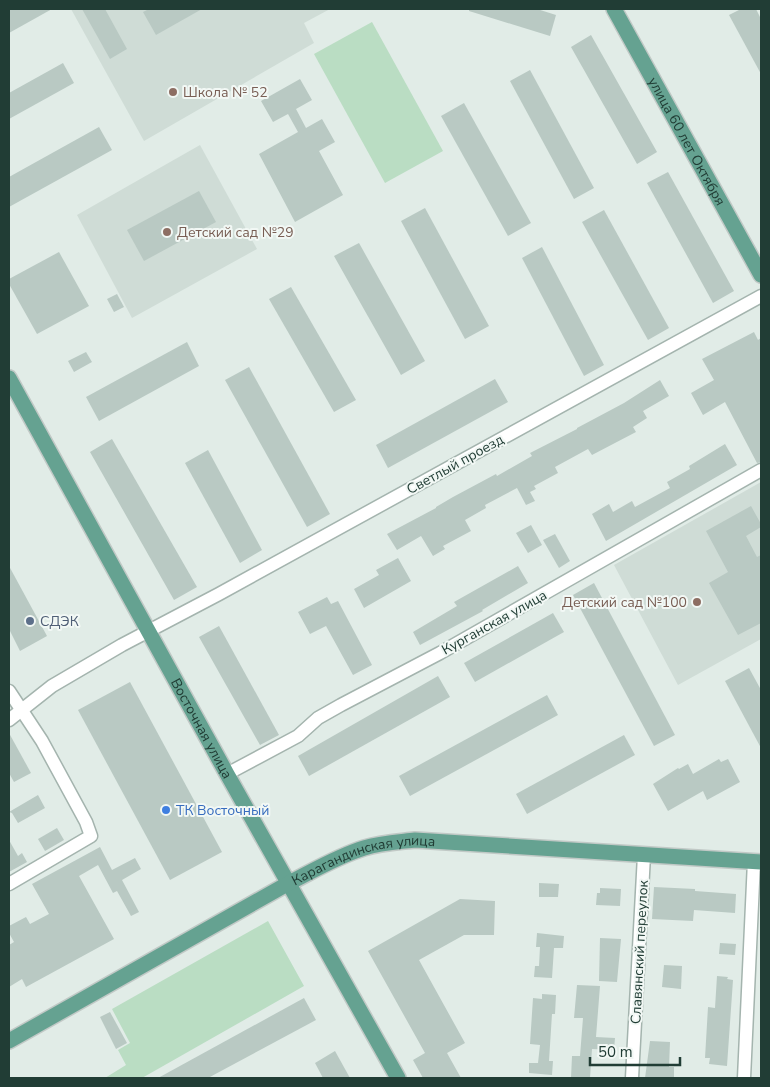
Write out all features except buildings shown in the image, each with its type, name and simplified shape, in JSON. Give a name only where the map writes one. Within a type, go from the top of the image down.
[{"type":"main road","name":"улица 60 лет Октября","points":[[614,9],[761,275]]},
{"type":"main road","name":"Восточная улица","points":[[9,378],[148,632],[398,1078]]},
{"type":"main road","name":"Карагандинская улица","points":[[9,1041],[289,883],[364,848],[392,842],[415,840],[758,861]]},
{"type":"street","name":"Светлый проезд","points":[[9,720],[52,686],[761,296]]},
{"type":"street","name":"Курганская улица","points":[[227,774],[298,736],[318,718],[440,653],[761,470]]},
{"type":"street","points":[[9,691],[50,757],[86,822],[91,836],[9,884]]},
{"type":"street","name":"Славянский переулок","points":[[632,1078],[644,855]]},
{"type":"street","points":[[744,1078],[758,861]]},
{"type":"shaded area","name":"Школа № 52","points":[[71,9],[330,9],[304,23],[314,43],[144,141]]},
{"type":"shaded area","name":"Детский сад №29","points":[[200,145],[257,249],[132,318],[77,215]]},
{"type":"shaded area","name":"Детский сад №100","points":[[761,482],[761,639],[678,685],[614,565]]},
{"type":"green space","points":[[372,22],[443,151],[385,183],[314,54]]},
{"type":"green space","points":[[268,921],[304,986],[142,1078],[105,1078],[126,1065],[118,1050],[130,1043],[112,1009]]},
{"type":"place","name":"Школа № 52","points":[[173,92]]},
{"type":"place","name":"Детский сад №29","points":[[167,232]]},
{"type":"place","name":"Детский сад №100","points":[[697,602]]},
{"type":"place","name":"СДЭК","points":[[30,621]]},
{"type":"place","name":"ТК Восточный","points":[[166,810]]}]
